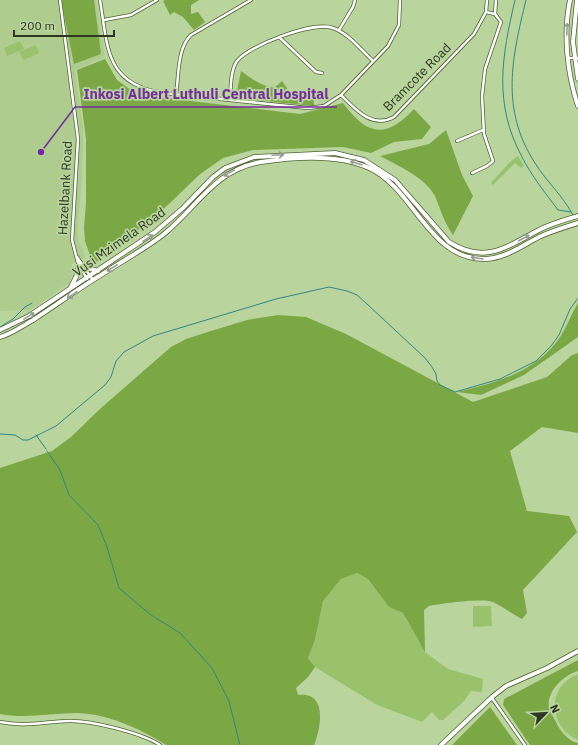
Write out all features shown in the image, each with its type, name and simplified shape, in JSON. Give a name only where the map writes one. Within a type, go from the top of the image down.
[{"type":"main road","points":[[570,0],[567,25],[568,58],[578,106]]},
{"type":"main road","points":[[577,0],[574,25],[578,79]]},
{"type":"main road","name":"Vusi Mzimela Road","points":[[0,330],[29,316],[166,224],[204,186],[225,168],[244,160],[267,155],[335,153],[364,160],[395,180],[437,231],[449,242],[459,248],[472,252],[490,253],[504,249],[537,231],[563,220],[578,216]]},
{"type":"main road","name":"Vusi Mzimela Road","points":[[0,337],[16,330],[162,235],[206,191],[224,176],[240,168],[268,161],[332,159],[348,161],[369,168],[382,175],[400,192],[442,243],[455,252],[478,259],[488,259],[505,255],[539,237],[578,223]]},
{"type":"main road","points":[[70,289],[75,280],[79,265]]},
{"type":"main road","points":[[84,267],[98,270]]},
{"type":"main road","points":[[441,745],[492,697],[506,686],[548,668],[578,651]]},
{"type":"street","name":"Hazelbank Road","points":[[60,0],[78,139],[72,233],[79,265],[91,282]]},
{"type":"street","points":[[100,0],[111,57],[121,74],[131,83],[142,89],[308,108],[324,106],[341,95],[388,46],[396,32],[400,19],[400,0]]},
{"type":"street","points":[[104,20],[131,15],[157,0]]},
{"type":"street","points":[[176,94],[182,50],[185,41],[191,35],[251,0]]},
{"type":"street","points":[[339,30],[353,7],[355,0]]},
{"type":"street","name":"Bramcote Road","points":[[341,95],[363,116],[370,120],[381,122],[394,117],[474,34],[486,12],[488,0]]},
{"type":"street","points":[[472,173],[490,164],[492,161],[483,130],[482,96],[484,75],[500,24],[495,14],[496,0]]},
{"type":"street","points":[[486,12],[495,14]]},
{"type":"street","points":[[230,100],[233,71],[236,62],[246,54],[279,37],[318,26],[328,26],[339,30],[373,61]]},
{"type":"street","points":[[279,37],[316,72],[322,73]]},
{"type":"street","points":[[568,58],[577,58]]},
{"type":"street","points":[[457,141],[483,130]]},
{"type":"street","name":"Hazelbank Road","points":[[77,257],[84,267],[88,277]]},
{"type":"street","points":[[492,697],[525,745]]},
{"type":"street","points":[[0,722],[23,725],[76,721],[143,736],[160,745]]},
{"type":"shaded area","points":[[0,0],[96,0],[105,57],[75,70],[83,129],[82,176],[77,236],[85,257],[72,264],[73,274],[69,283],[30,310],[0,311]]},
{"type":"shaded area","points":[[61,0],[94,0],[101,54],[74,64]]},
{"type":"shaded area","points":[[199,0],[191,5],[191,14],[198,12],[205,22],[194,30],[183,17],[174,12],[170,15],[163,1]]},
{"type":"shaded area","points":[[20,41],[24,49],[7,56],[4,48]]},
{"type":"shaded area","points":[[36,45],[39,53],[23,60],[19,52]]},
{"type":"shaded area","points":[[105,59],[117,80],[135,93],[300,114],[343,103],[360,122],[377,130],[394,126],[414,109],[431,127],[422,139],[394,142],[371,153],[343,147],[253,150],[223,158],[199,175],[169,204],[117,248],[93,264],[85,241],[86,139],[77,70]]},
{"type":"shaded area","points":[[241,71],[269,87],[274,88],[282,81],[287,88],[286,92],[295,99],[303,93],[313,94],[314,106],[238,98],[236,96]]},
{"type":"shaded area","points":[[446,130],[462,175],[473,196],[453,235],[431,189],[418,178],[380,156],[429,144]]},
{"type":"shaded area","points":[[518,156],[524,166],[521,168],[515,163],[493,185],[491,183],[509,163]]},
{"type":"shaded area","points":[[578,303],[578,337],[524,375],[481,395],[457,392],[496,381],[522,371],[534,363],[558,340]]},
{"type":"shaded area","points":[[278,315],[306,317],[346,334],[473,402],[547,377],[572,355],[578,353],[578,433],[542,427],[510,451],[527,511],[569,516],[577,532],[523,590],[527,613],[522,619],[490,601],[463,602],[429,606],[424,610],[425,652],[403,613],[389,607],[368,579],[357,573],[341,579],[323,601],[315,640],[308,658],[315,667],[308,677],[296,688],[298,695],[308,695],[314,699],[318,705],[320,721],[317,738],[314,745],[166,745],[123,723],[100,716],[77,713],[29,716],[0,714],[0,468],[52,451],[71,437],[101,408],[171,347],[186,339],[247,320]]},
{"type":"shaded area","points":[[357,573],[368,579],[389,607],[403,613],[425,652],[448,669],[483,679],[482,692],[471,691],[464,701],[443,720],[439,720],[432,712],[422,722],[377,705],[315,667],[308,658],[315,640],[323,601],[341,579]]},
{"type":"shaded area","points":[[473,606],[491,606],[492,626],[473,627]]},
{"type":"shaded area","points":[[578,660],[578,671],[567,676],[553,690],[550,696],[549,708],[560,729],[568,738],[578,743],[578,745],[530,745],[503,705],[504,699]]},
{"type":"shaded area","points":[[578,674],[578,740],[568,734],[561,726],[556,717],[555,707],[556,697],[560,688],[568,680]]},
{"type":"shaded area","points":[[490,707],[517,745],[452,745]]},
{"type":"waterway","points":[[515,0],[504,60],[503,79],[507,118],[513,137],[522,157],[534,177],[558,210],[571,212]]},
{"type":"waterway","points":[[526,0],[513,62],[513,103],[517,123],[524,143],[535,163],[573,215]]},
{"type":"waterway","points":[[0,434],[15,435],[23,440],[28,440],[56,426],[105,385],[111,377],[116,361],[124,352],[153,336],[276,299],[329,287],[357,295],[425,358],[436,374],[437,381],[440,385],[455,392],[500,379],[536,361],[551,346],[559,335],[570,309],[578,298]]},
{"type":"waterway","points":[[0,327],[13,319],[25,307],[32,303]]},
{"type":"waterway","points":[[36,435],[46,449]]},
{"type":"waterway","points":[[47,451],[60,470],[69,495],[98,525],[107,547],[119,588],[151,615],[180,633],[212,668],[229,701],[240,745]]},
{"type":"place","name":"Inkosi Albert Luthuli Central Hospital","points":[[41,152]]}]
